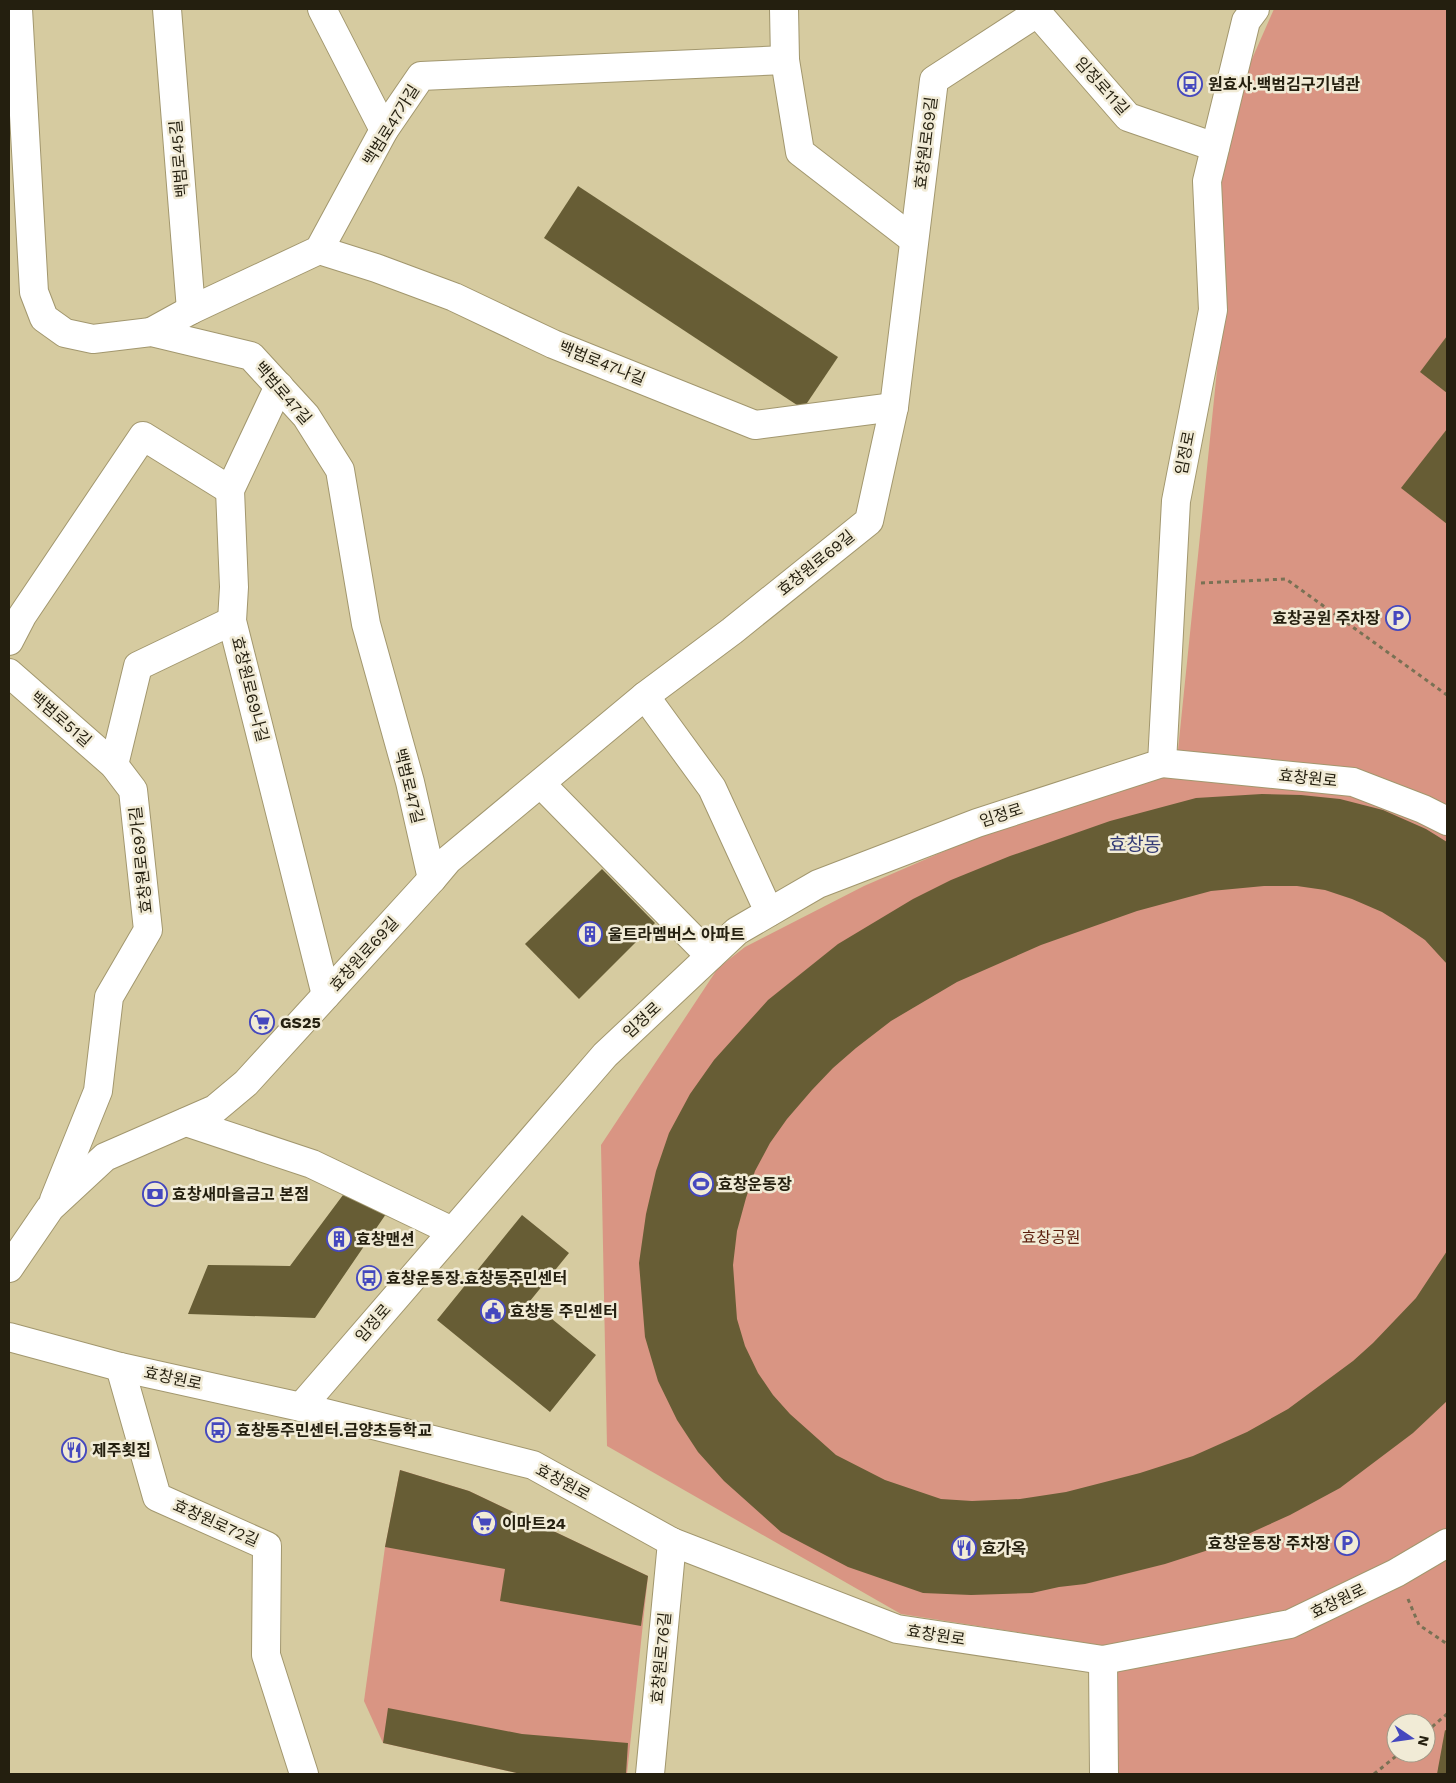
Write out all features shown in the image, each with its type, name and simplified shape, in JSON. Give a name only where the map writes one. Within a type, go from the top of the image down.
[{"type":"street","name":"백범로47길","points":[[18,9],[34,292],[44,318],[65,333],[93,339],[151,332],[251,356],[306,416],[340,470],[366,624],[410,782],[432,879]]},
{"type":"street","name":"백범로45길","points":[[168,9],[191,310]]},
{"type":"street","points":[[322,9],[384,130]]},
{"type":"street","points":[[784,9],[785,60],[800,152],[914,240]]},
{"type":"street","name":"임정로","points":[[301,1406],[605,1055],[737,931],[818,884],[977,822],[1162,763],[1170,585],[1176,501],[1213,310],[1207,180],[1246,21],[1255,9]]},
{"type":"street","name":"임정로11길","points":[[1036,11],[1128,117],[1214,147]]},
{"type":"street","name":"효창원로69길","points":[[9,1268],[50,1208],[105,1157],[215,1109],[246,1083],[448,860],[645,696],[732,631],[869,520],[894,407],[934,80],[1036,11]]},
{"type":"street","name":"백범로47가길","points":[[319,250],[384,130],[421,76],[785,60]]},
{"type":"street","points":[[151,332],[191,310],[319,250]]},
{"type":"street","name":"백범로47나길","points":[[319,250],[376,268],[454,297],[553,344],[755,425],[894,407]]},
{"type":"street","name":"효창원로69나길","points":[[279,386],[230,490],[234,587],[232,621],[326,995]]},
{"type":"street","points":[[9,641],[22,616],[144,436],[230,490]]},
{"type":"street","points":[[114,765],[138,666],[232,621]]},
{"type":"street","name":"백범로51길","points":[[9,673],[114,765]]},
{"type":"street","points":[[645,696],[712,788],[769,912]]},
{"type":"street","name":"효창원로","points":[[1162,763],[1353,782],[1423,809],[1447,821]]},
{"type":"street","name":"효창원로69가길","points":[[50,1208],[98,1091],[109,997],[148,930],[133,790],[114,765]]},
{"type":"street","points":[[541,784],[710,956]]},
{"type":"street","points":[[186,1122],[312,1164],[452,1231]]},
{"type":"street","name":"효창원로","points":[[9,1337],[120,1367],[301,1406],[533,1465],[672,1542],[897,1628],[1104,1660],[1290,1624],[1396,1573],[1447,1543]]},
{"type":"street","name":"효창원로72길","points":[[120,1367],[157,1497],[267,1546],[266,1655],[304,1774]]},
{"type":"street","name":"효창원로76길","points":[[650,1774],[672,1542]]},
{"type":"street","points":[[1104,1660],[1104,1774]]},
{"type":"path","points":[[1170,585],[1286,579],[1447,695]]},
{"type":"path","points":[[1396,1573],[1419,1625],[1447,1644]]},
{"type":"path","points":[[1436,1723],[1447,1714]]},
{"type":"path","points":[[1374,1774],[1388,1763]]},
{"type":"green space","name":"효창공원","points":[[1274,9],[1447,9],[1447,1774],[1113,1774],[1112,1647],[901,1614],[607,1446],[601,1145],[718,968],[745,947],[864,886],[1178,750],[1223,312],[1218,183],[1237,93]]},
{"type":"green space","points":[[400,1470],[469,1491],[648,1576],[627,1774],[521,1774],[383,1743],[364,1701],[385,1547]]},
{"type":"building","points":[[578,186],[838,357],[803,409],[544,238]]},
{"type":"building","points":[[1447,336],[1447,393],[1420,372]]},
{"type":"building","points":[[1447,429],[1447,524],[1401,488]]},
{"type":"building","name":"효창운동장","points":[[1262,794],[1340,799],[1383,810],[1426,829],[1447,842],[1447,964],[1425,940],[1406,927],[1382,912],[1352,899],[1325,890],[1297,886],[1264,886],[1211,891],[1137,911],[1041,945],[957,982],[891,1021],[856,1048],[812,1090],[787,1119],[770,1143],[755,1171],[737,1231],[733,1265],[737,1319],[745,1346],[758,1373],[773,1395],[790,1414],[836,1455],[885,1480],[941,1499],[972,1501],[1020,1499],[1066,1492],[1140,1473],[1193,1456],[1247,1432],[1288,1409],[1353,1361],[1373,1343],[1416,1298],[1447,1251],[1447,1401],[1413,1433],[1340,1488],[1290,1515],[1224,1545],[1165,1564],[1085,1584],[1032,1593],[971,1595],[923,1593],[848,1567],[781,1532],[724,1481],[698,1452],[677,1420],[658,1381],[645,1337],[639,1263],[646,1214],[656,1171],[669,1133],[690,1094],[714,1060],[768,1000],[838,944],[913,899],[951,880],[1010,856],[1110,821],[1196,798]]},
{"type":"building","name":"울트라멤버스 아파트","points":[[602,869],[655,923],[579,999],[525,944]]},
{"type":"building","name":"효창맨션","points":[[343,1195],[386,1214],[315,1318],[188,1314],[208,1265],[290,1266]]},
{"type":"building","name":"효창동 주민센터","points":[[522,1215],[569,1253],[530,1301],[596,1355],[550,1412],[437,1320]]},
{"type":"building","points":[[400,1470],[469,1491],[648,1576],[641,1626],[500,1601],[505,1569],[385,1547]]},
{"type":"building","points":[[388,1708],[522,1734],[628,1743],[626,1774],[521,1774],[383,1743]]},
{"type":"building","points":[[1445,1730],[1447,1731],[1447,1774],[1437,1774]]},
{"type":"place","name":"원효사.백범김구기념관","points":[[1190,84]]},
{"type":"place","name":"효창공원 주차장","points":[[1398,618]]},
{"type":"place","name":"울트라멤버스 아파트","points":[[590,934]]},
{"type":"place","name":"GS25","points":[[262,1022]]},
{"type":"place","name":"효창운동장","points":[[701,1184]]},
{"type":"place","name":"효창새마을금고 본점","points":[[155,1194]]},
{"type":"place","name":"효창맨션","points":[[339,1239]]},
{"type":"place","name":"효창운동장.효창동주민센터","points":[[369,1278]]},
{"type":"place","name":"효창동 주민센터","points":[[493,1311]]},
{"type":"place","name":"효창동주민센터.금양초등학교","points":[[218,1430]]},
{"type":"place","name":"제주횟집","points":[[74,1450]]},
{"type":"place","name":"이마트24","points":[[484,1523]]},
{"type":"place","name":"효창운동장 주차장","points":[[1347,1543]]},
{"type":"place","name":"효가옥","points":[[964,1548]]},
{"type":"district","name":"효창동","points":[[1135,844]]}]
